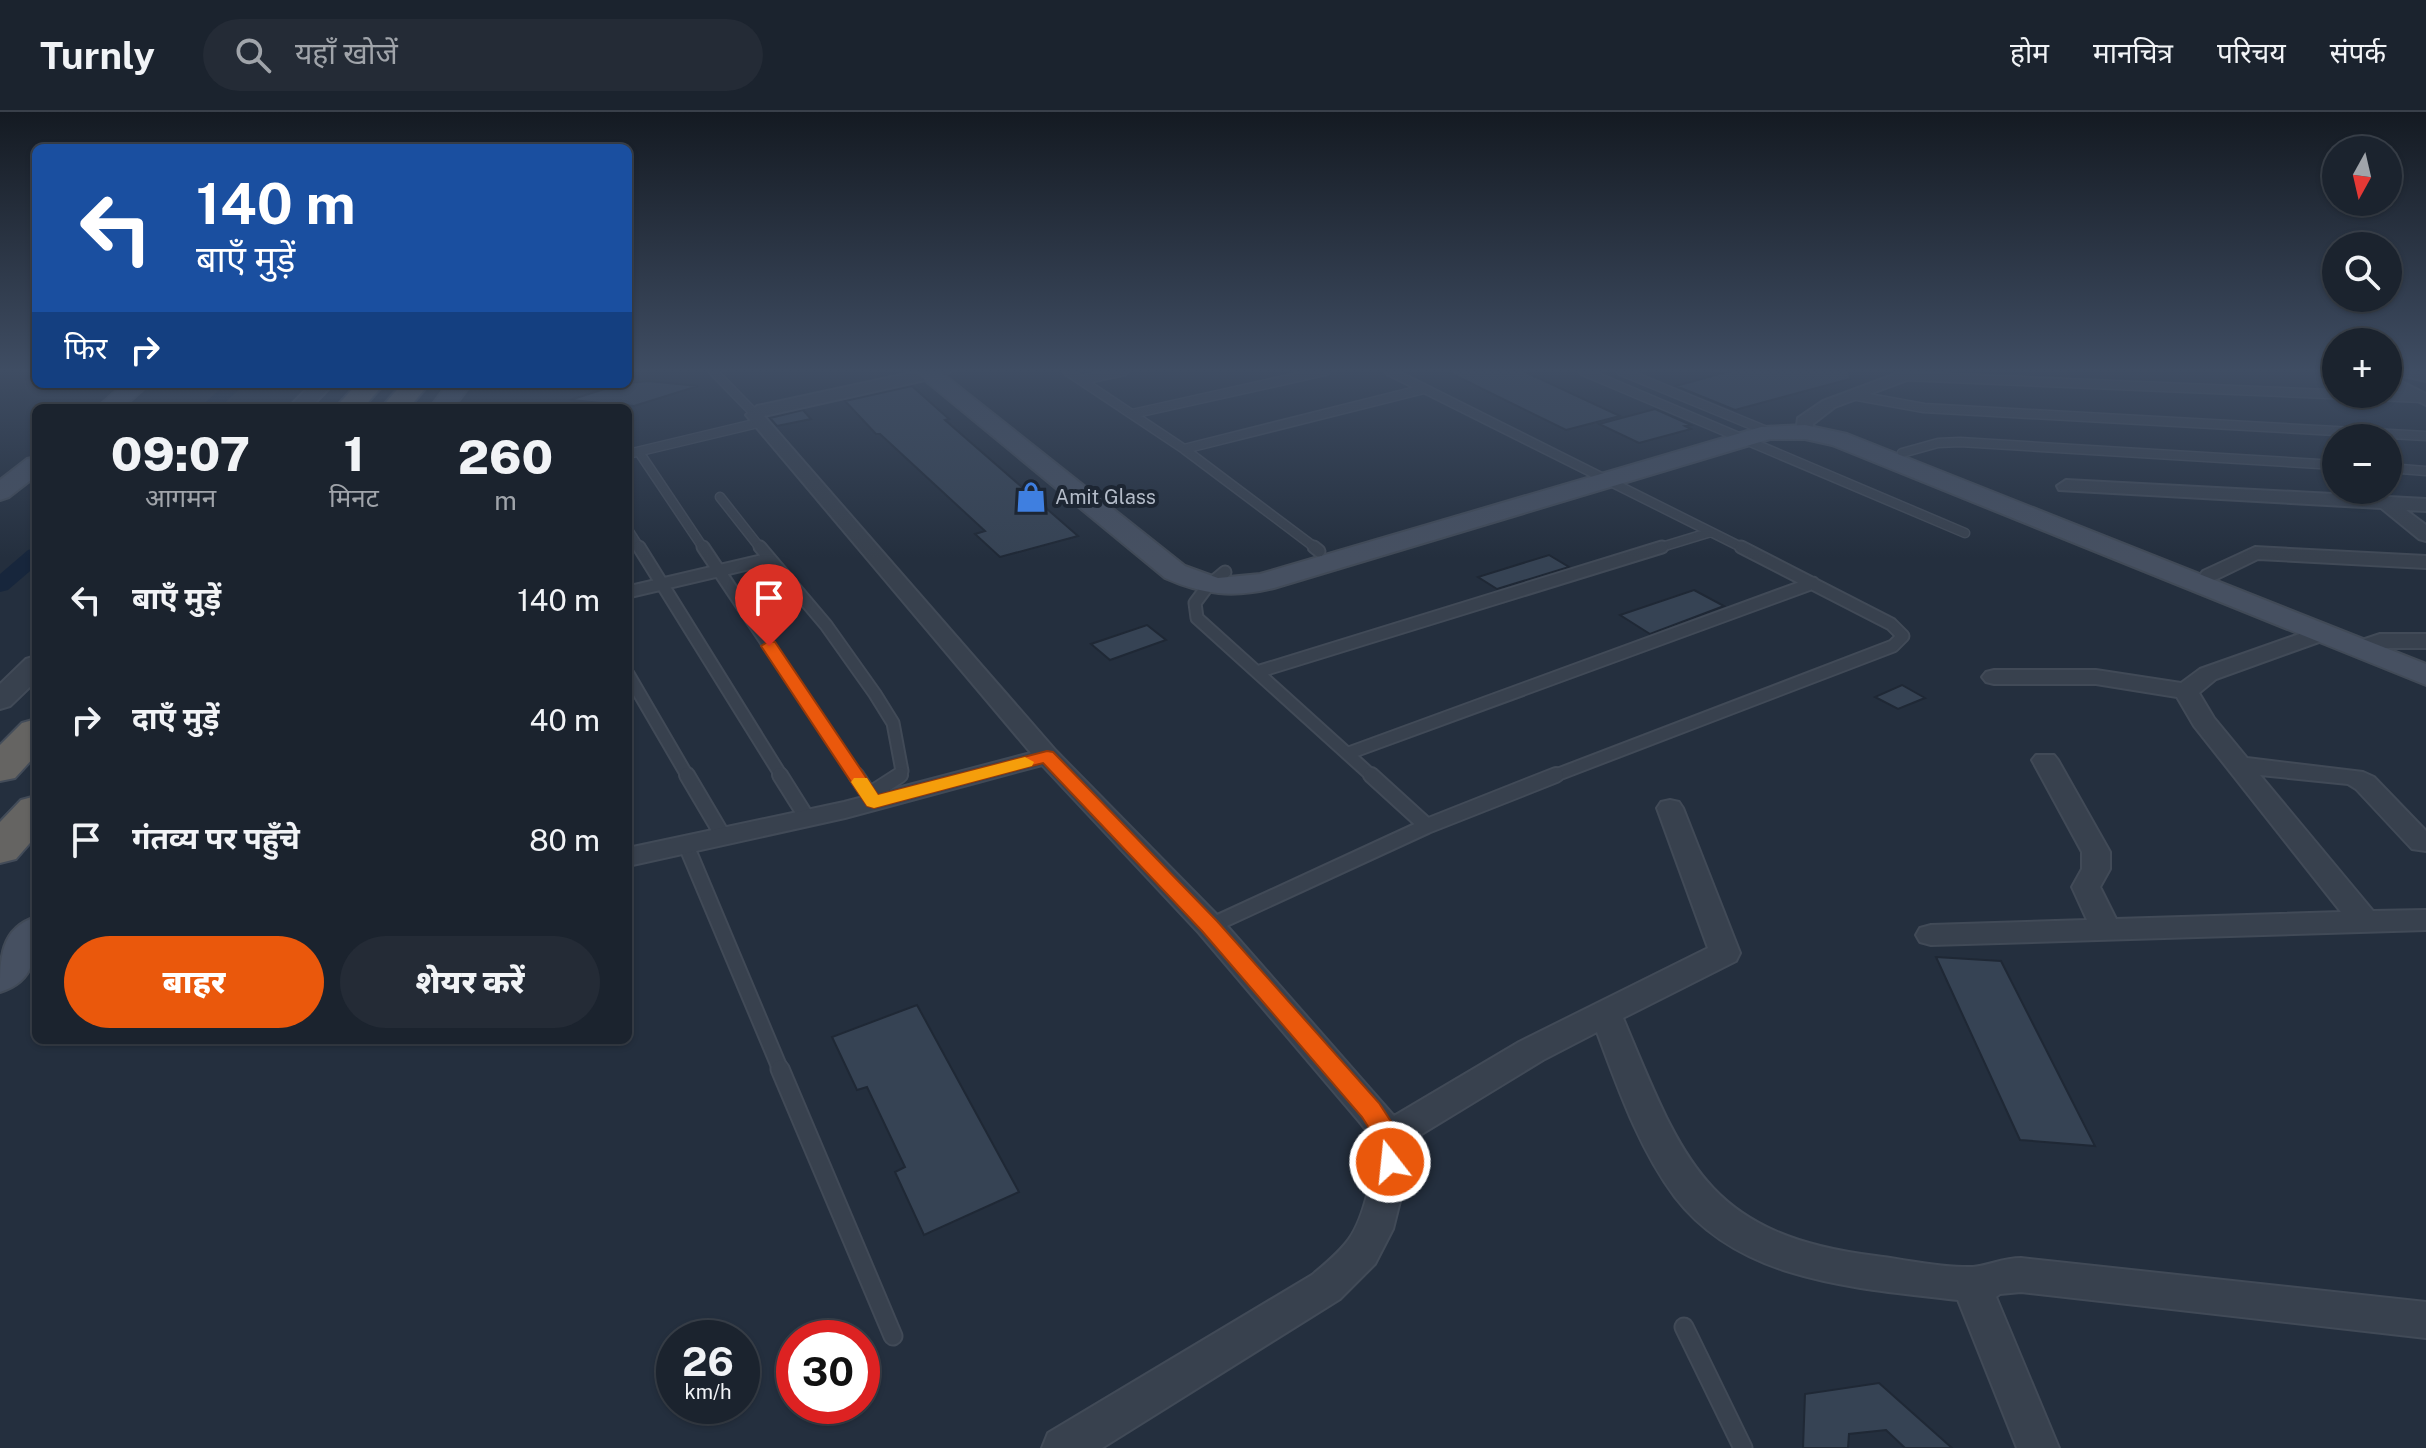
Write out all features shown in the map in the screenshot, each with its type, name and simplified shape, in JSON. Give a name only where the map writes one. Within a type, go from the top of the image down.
[{"type":"highway","points":[[0,769],[32,735]]},
{"type":"highway","points":[[0,849],[32,813]]},
{"type":"main road","points":[[1020,433],[1230,589],[1264,582],[1741,433]]},
{"type":"main road","points":[[1823,433],[2322,633],[2426,660]]},
{"type":"main road","points":[[1852,433],[2210,575],[2370,645],[2426,675]]},
{"type":"main road","points":[[0,492],[32,467]]},
{"type":"main road","points":[[1216,580],[1600,475]]},
{"type":"main road","points":[[13,974],[32,938]]},
{"type":"street","points":[[769,433],[1047,756],[1210,926],[1370,1110],[1388,1137],[1390,1162],[1381,1210],[1373,1236],[1356,1262],[1326,1287],[1063,1448]]},
{"type":"street","points":[[2066,486],[2322,500]]},
{"type":"street","points":[[2387,504],[2426,535]]},
{"type":"street","points":[[2402,504],[2426,505]]},
{"type":"street","points":[[2210,575],[2255,553],[2426,562]]},
{"type":"street","points":[[1994,677],[2096,677],[2186,691],[2208,674],[2322,633]]},
{"type":"street","points":[[2370,645],[2426,641]]},
{"type":"street","points":[[0,700],[32,669]]},
{"type":"street","points":[[2186,691],[2203,721],[2366,923]]},
{"type":"street","points":[[632,856],[807,818],[1047,756]]},
{"type":"street","points":[[2045,760],[2096,852],[2096,869],[2086,887],[2107,930]]},
{"type":"street","points":[[2239,765],[2354,777],[2365,783],[2425,848]]},
{"type":"street","points":[[1388,1137],[1531,1051],[1725,953],[1670,808]]},
{"type":"street","points":[[1931,935],[2426,920]]},
{"type":"street","points":[[1606,1015],[1659,1140],[1689,1188],[1720,1221],[1766,1248],[1806,1260],[1980,1285]]},
{"type":"street","points":[[2038,1448],[1976,1296],[1980,1285],[1993,1276],[2021,1275],[2426,1320]]},
{"type":"lane","points":[[702,433],[633,453],[719,571],[872,799],[899,778],[901,757],[893,723],[826,625],[720,497]]},
{"type":"lane","points":[[1161,433],[1319,551]]},
{"type":"lane","points":[[1184,449],[1247,433]]},
{"type":"lane","points":[[1210,926],[1427,826],[1893,646],[1903,636],[1891,624],[1813,583],[1515,433]]},
{"type":"lane","points":[[1749,433],[1965,533]]},
{"type":"lane","points":[[2378,433],[2426,436]]},
{"type":"lane","points":[[1902,453],[1938,443],[1960,442],[2322,464]]},
{"type":"lane","points":[[2402,469],[2426,471]]},
{"type":"lane","points":[[1257,672],[1711,532]]},
{"type":"lane","points":[[632,536],[807,818]]},
{"type":"lane","points":[[632,591],[769,559]]},
{"type":"lane","points":[[1216,580],[1195,603],[1197,618],[1427,826]]},
{"type":"lane","points":[[1349,753],[1813,583]]},
{"type":"lane","points":[[632,681],[723,836]]},
{"type":"lane","points":[[686,845],[893,1336]]},
{"type":"lane","points":[[1684,1327],[1743,1448]]},
{"type":"building","points":[[960,433],[1078,536],[1000,557],[975,534],[985,531],[880,434],[876,434]]},
{"type":"building","points":[[1619,433],[1675,433],[1639,443]]},
{"type":"building","points":[[1549,555],[1569,567],[1497,589],[1478,577]]},
{"type":"building","points":[[1694,590],[1724,606],[1650,634],[1620,615]]},
{"type":"building","points":[[1147,625],[1166,640],[1110,660],[1091,644]]},
{"type":"building","points":[[1902,685],[1925,698],[1898,709],[1875,697]]},
{"type":"building","points":[[1936,957],[2001,961],[2095,1146],[2020,1140]]},
{"type":"building","points":[[917,1005],[1019,1192],[924,1235],[895,1172],[905,1167],[867,1087],[857,1090],[832,1037]]},
{"type":"building","points":[[1879,1383],[1952,1448],[1905,1448],[1886,1430],[1849,1434],[1848,1448],[1803,1448],[1805,1394]]},
{"type":"waterway","points":[[0,585],[32,558]]},
{"type":"slow traffic","points":[[860,782],[874,802],[1025,762]]},
{"type":"place","name":"Amit Glass","points":[[1031,497]]},
{"type":"route","points":[[769,646],[874,802],[1047,756],[1210,926],[1370,1110],[1388,1137],[1390,1162]]}]
